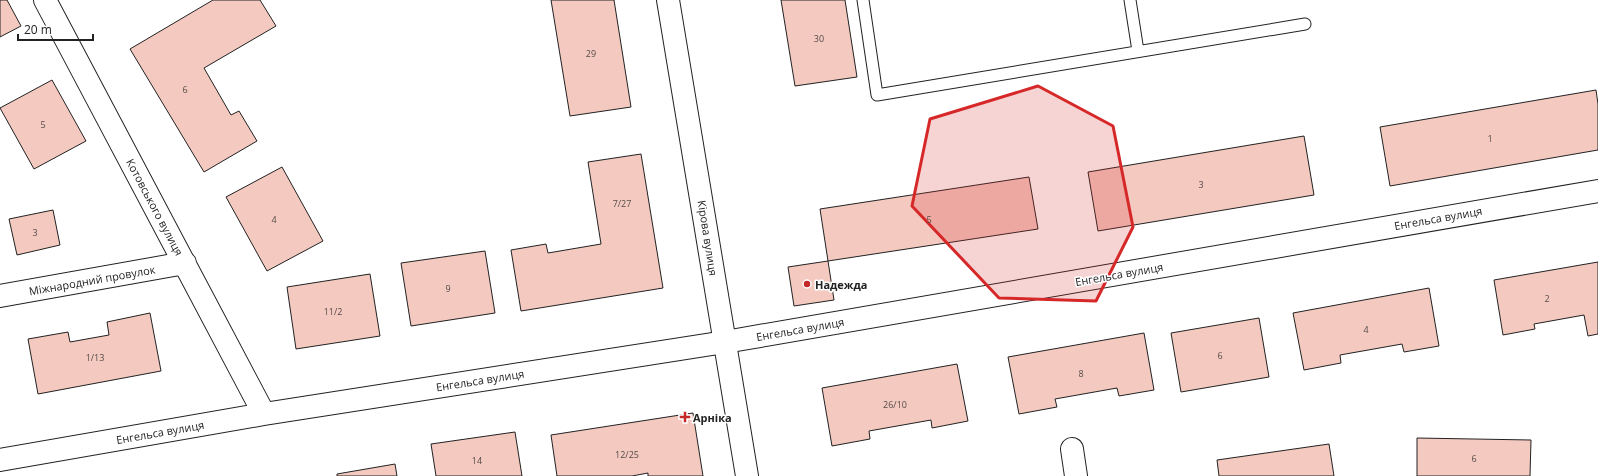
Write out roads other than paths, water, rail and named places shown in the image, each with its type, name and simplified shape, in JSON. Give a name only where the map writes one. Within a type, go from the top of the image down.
[{"type":"street","name":"Котовського вулиця","points":[[45,0],[264,414]]},
{"type":"street","name":"Кірова вулиця","points":[[668,0],[748,476]]},
{"type":"street","name":"Енгельса вулиця","points":[[0,460],[264,414],[725,342],[1598,191]]},
{"type":"street","name":"Міжнародний провулок","points":[[0,296],[185,263]]},
{"type":"street","points":[[1072,449],[1076,476]]},
{"type":"lane","points":[[863,0],[877,95],[1305,24]]},
{"type":"lane","points":[[1130,0],[1138,51]]},
{"type":"place","name":"Надежда","points":[[807,284]]},
{"type":"place","name":"Арніка","points":[[685,417]]}]
